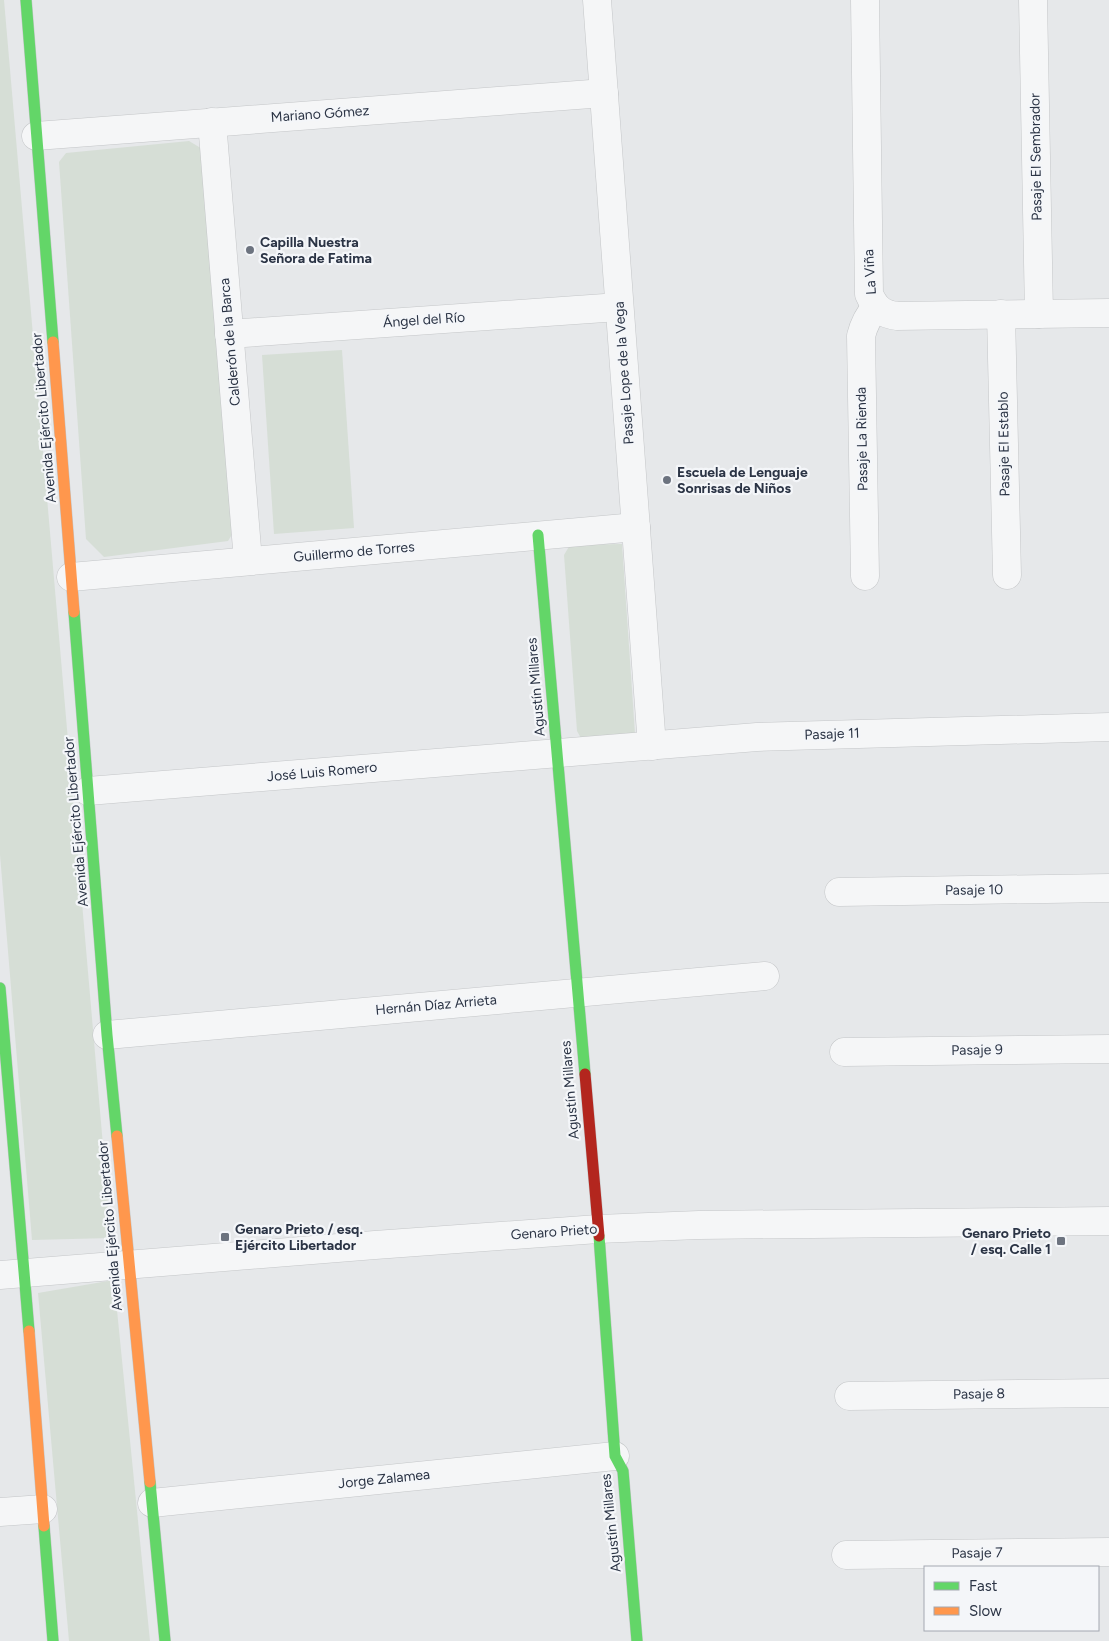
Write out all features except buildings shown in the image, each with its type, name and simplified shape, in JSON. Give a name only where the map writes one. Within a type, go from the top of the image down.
[{"type":"main road","name":"Avenida Ejército Libertador","points":[[26,0],[107,1035],[165,1641]]},
{"type":"main road","name":"Agustín Millares","points":[[538,535],[598,1229],[615,1456],[623,1471],[637,1641]]},
{"type":"main road","points":[[0,988],[12,1275],[43,1509],[53,1641]]},
{"type":"street","name":"Pasaje Lope de la Vega","points":[[597,0],[652,746]]},
{"type":"street","name":"La Viña","points":[[865,0],[869,294],[876,307],[882,312],[897,316],[1109,313]]},
{"type":"street","name":"Pasaje El Sembrador","points":[[1033,0],[1039,314]]},
{"type":"street","name":"Mariano Gómez","points":[[36,136],[604,93]]},
{"type":"street","name":"Calderón de la Barca","points":[[212,122],[248,561]]},
{"type":"street","name":"Ángel del Río","points":[[229,334],[619,307]]},
{"type":"street","name":"Pasaje La Rienda","points":[[865,576],[861,336],[866,320],[876,307]]},
{"type":"street","name":"Pasaje El Establo","points":[[1001,314],[1006,575]]},
{"type":"street","name":"Guillermo de Torres","points":[[71,577],[636,527]]},
{"type":"street","name":"Pasaje 11","points":[[556,754],[757,737],[1109,727]]},
{"type":"street","name":"José Luis Romero","points":[[88,791],[556,754]]},
{"type":"street","name":"Pasaje 10","points":[[839,892],[1109,888]]},
{"type":"street","name":"Hernán Díaz Arrieta","points":[[107,1035],[765,976]]},
{"type":"street","name":"Pasaje 9","points":[[844,1052],[1109,1049]]},
{"type":"street","name":"Genaro Prieto","points":[[12,1275],[129,1264],[598,1229],[698,1226],[1109,1222]]},
{"type":"street","name":"Pasaje 8","points":[[848,1396],[1109,1393]]},
{"type":"street","name":"Jorge Zalamea","points":[[152,1503],[615,1456]]},
{"type":"street","points":[[0,1512],[43,1509]]},
{"type":"street","name":"Pasaje 7","points":[[846,1555],[1109,1552]]},
{"type":"shaded area","points":[[0,0],[4,0],[111,1238],[32,1240],[0,855]]},
{"type":"shaded area","points":[[189,141],[204,150],[236,528],[228,541],[104,557],[86,539],[59,162],[66,153]]},
{"type":"shaded area","points":[[342,350],[354,528],[274,534],[262,355]]},
{"type":"shaded area","points":[[622,544],[635,734],[582,740],[577,731],[564,555],[570,545]]},
{"type":"shaded area","points":[[114,1280],[150,1641],[69,1641],[38,1293]]},
{"type":"traffic: fast","points":[[26,0],[53,342]]},
{"type":"traffic: fast","points":[[538,535],[585,1074]]},
{"type":"traffic: fast","points":[[74,612],[107,1035],[117,1136]]},
{"type":"traffic: fast","points":[[0,988],[29,1331]]},
{"type":"traffic: fast","points":[[599,1236],[615,1456],[623,1471],[637,1641]]},
{"type":"traffic: fast","points":[[150,1482],[165,1641]]},
{"type":"traffic: fast","points":[[44,1526],[53,1641]]},
{"type":"traffic: slow","points":[[53,342],[74,612]]},
{"type":"traffic: slow","points":[[117,1136],[150,1482]]},
{"type":"traffic: slow","points":[[29,1331],[44,1526]]},
{"type":"traffic: jam","points":[[585,1074],[599,1236]]},
{"type":"place","name":"Capilla Nuestra Señora de Fatima","points":[[250,250]]},
{"type":"place","name":"Escuela de Lenguaje Sonrisas de Niños","points":[[667,480]]},
{"type":"place","name":"Genaro Prieto / esq. Ejército Libertador","points":[[225,1237]]},
{"type":"place","name":"Genaro Prieto / esq. Calle 1","points":[[1061,1241]]}]
